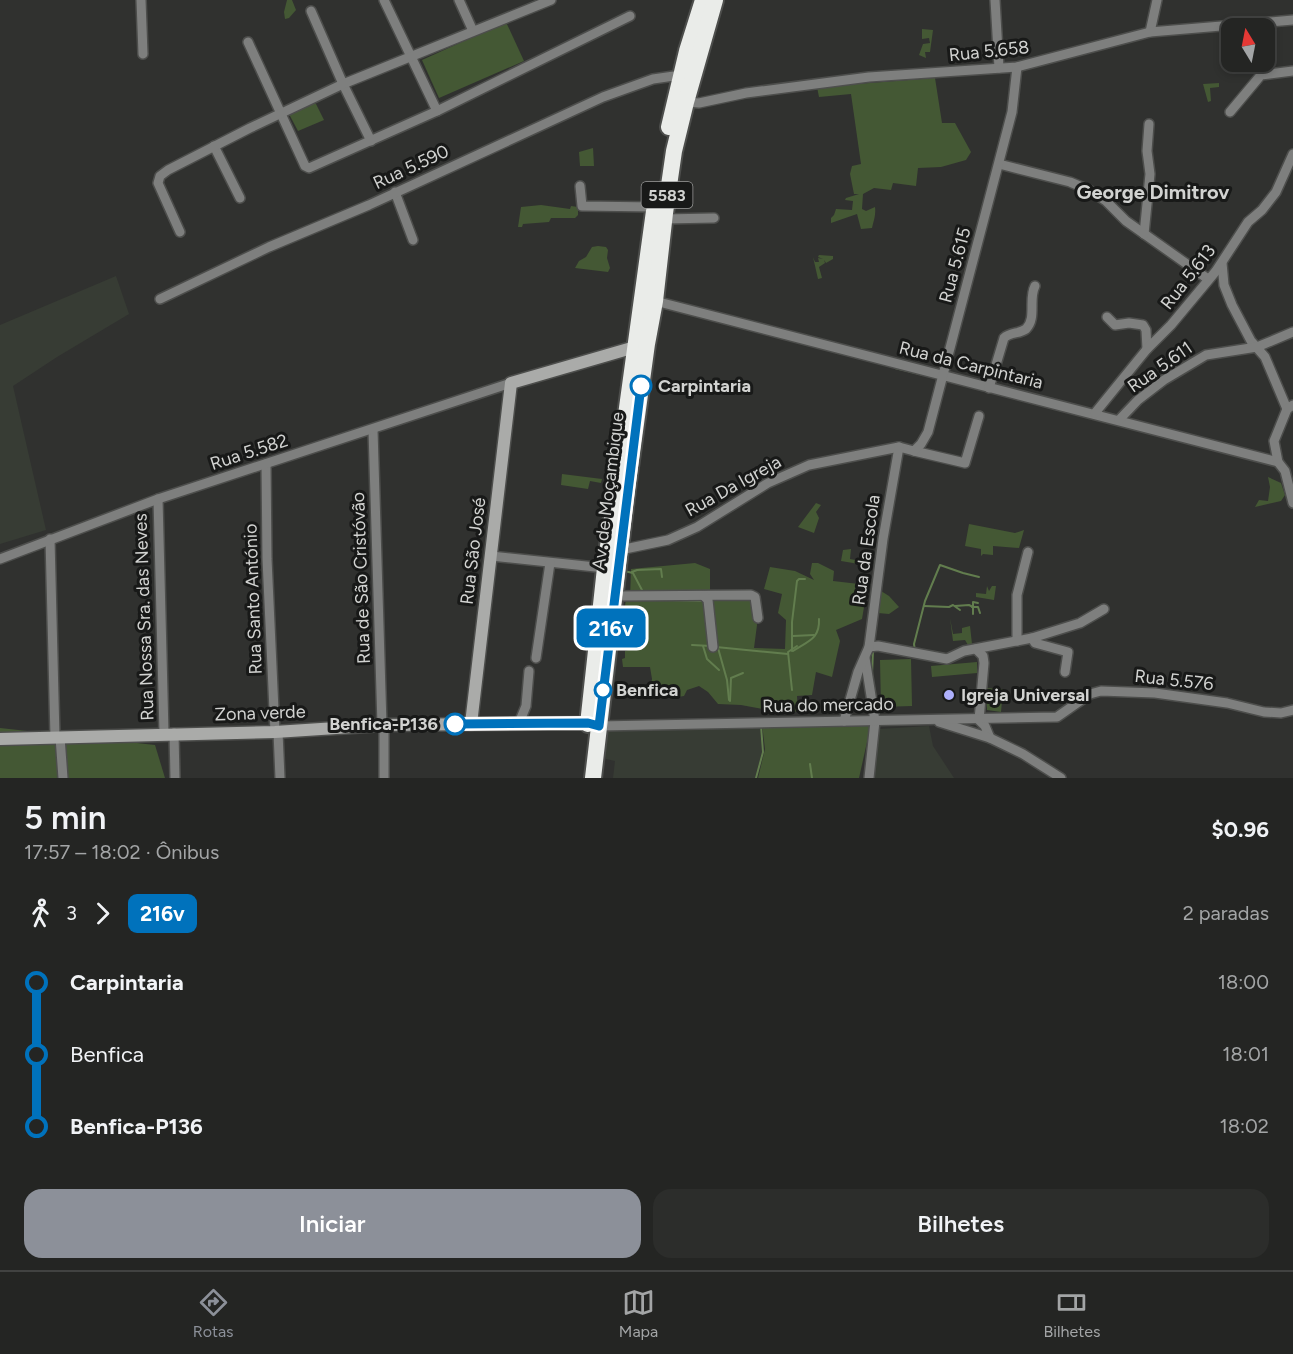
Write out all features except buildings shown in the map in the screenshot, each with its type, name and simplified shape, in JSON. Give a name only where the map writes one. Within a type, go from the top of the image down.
[{"type":"highway","name":"Av. de Moçambique","points":[[582,778],[594,724],[615,596],[641,345],[655,301],[664,149],[681,75],[702,0]]},
{"type":"highway","name":"Av. de Moçambique","points":[[593,778],[594,724],[605,568],[641,345],[659,213],[686,102],[715,0]]},
{"type":"street","points":[[141,0],[143,54]]},
{"type":"street","points":[[384,0],[437,111]]},
{"type":"street","points":[[459,0],[473,31]]},
{"type":"street","points":[[180,232],[158,183],[160,177],[168,170],[343,84],[551,0]]},
{"type":"street","points":[[995,0],[999,68]]},
{"type":"street","points":[[1150,32],[1157,0]]},
{"type":"street","points":[[311,11],[371,141]]},
{"type":"street","points":[[248,42],[305,166],[309,168],[437,111],[630,16]]},
{"type":"street","name":"Rua 5.658","points":[[1275,23],[1293,20]]},
{"type":"street","name":"Rua 5.658","points":[[686,102],[699,103],[746,93],[869,77],[1017,67],[1150,32],[1221,28]]},
{"type":"street","name":"Rua 5.615","points":[[914,451],[928,432],[999,164],[1012,109],[1017,67]]},
{"type":"street","points":[[1230,112],[1262,75],[1293,70]]},
{"type":"street","name":"Rua 5.590","points":[[160,299],[269,247],[304,234],[624,88],[652,79],[681,75]]},
{"type":"street","points":[[1144,234],[1150,174],[1147,151],[1149,124]]},
{"type":"street","points":[[214,146],[240,198]]},
{"type":"street","name":"Rua 5.613","points":[[1095,414],[1147,349],[1171,325],[1222,263],[1248,222],[1262,210],[1276,192],[1293,154]]},
{"type":"street","points":[[999,164],[1070,182],[1089,190],[1106,201],[1126,221],[1208,279]]},
{"type":"street","points":[[580,186],[582,206],[714,218]]},
{"type":"street","points":[[395,192],[413,240]]},
{"type":"street","points":[[1222,263],[1224,285],[1232,305],[1251,341],[1265,357],[1290,407],[1274,441],[1278,462],[1293,480]]},
{"type":"street","points":[[989,388],[1004,338],[1009,334],[1025,330],[1029,325],[1032,316],[1032,291],[1035,286]]},
{"type":"street","name":"Rua da Carpintaria","points":[[655,301],[1278,462]]},
{"type":"street","points":[[1107,317],[1114,325],[1129,323],[1146,327],[1147,349]]},
{"type":"street","name":"Rua 5.611","points":[[1119,420],[1138,400],[1164,380],[1206,355],[1257,347],[1293,332]]},
{"type":"street","points":[[511,383],[641,345]]},
{"type":"street","name":"Rua 5.582","points":[[0,559],[158,499],[511,383]]},
{"type":"street","name":"Rua São José","points":[[471,724],[511,383]]},
{"type":"street","points":[[899,447],[965,463],[979,416]]},
{"type":"street","name":"Rua de São Cristóvão","points":[[373,430],[384,778]]},
{"type":"street","name":"Rua Da Igreja","points":[[620,550],[669,540],[697,526],[768,483],[799,469],[899,447]]},
{"type":"street","name":"Rua da Escola","points":[[844,721],[858,672],[869,647],[883,539],[899,447]]},
{"type":"street","name":"Rua Santo António","points":[[266,464],[267,559],[280,778]]},
{"type":"street","points":[[1284,471],[1293,502]]},
{"type":"street","name":"Rua Nossa Sra. das Neves","points":[[158,499],[169,733],[176,778]]},
{"type":"street","points":[[50,539],[58,737],[63,778]]},
{"type":"street","points":[[1017,641],[1017,595],[1028,552]]},
{"type":"street","points":[[491,556],[605,568]]},
{"type":"street","points":[[536,658],[550,563]]},
{"type":"street","points":[[615,596],[755,597],[758,618]]},
{"type":"street","points":[[704,596],[708,600],[713,647]]},
{"type":"street","points":[[869,647],[878,646],[947,659],[976,649],[1032,638],[1080,623],[1104,609]]},
{"type":"street","points":[[1032,638],[1035,644],[1068,652],[1065,672]]},
{"type":"street","points":[[976,649],[983,656],[984,663],[979,720],[990,738]]},
{"type":"street","points":[[865,658],[875,721],[869,778]]},
{"type":"street","points":[[519,723],[525,706],[529,671]]},
{"type":"street","name":"Rua 5.576","points":[[1057,717],[1090,694],[1101,691],[1155,693],[1227,703],[1264,712],[1281,713],[1293,710]]},
{"type":"street","name":"Rua do mercado","points":[[594,724],[979,720],[1057,717]]},
{"type":"street","points":[[931,720],[990,738],[1023,754],[1061,778]]},
{"type":"street","points":[[471,724],[594,724]]},
{"type":"street","name":"Zona verde","points":[[0,739],[276,732],[383,725],[471,724]]},
{"type":"street","points":[[1042,766],[1044,778]]},
{"type":"shaded area","points":[[116,276],[129,314],[13,386],[46,530],[0,544],[0,325]]},
{"type":"shaded area","points":[[760,723],[762,752],[755,778],[613,778],[615,761],[606,759],[603,746],[608,728]]},
{"type":"shaded area","points":[[929,726],[933,746],[954,778],[874,778],[879,729]]},
{"type":"green space","points":[[287,0],[292,0],[296,10],[285,19],[284,12]]},
{"type":"green space","points":[[506,22],[524,61],[439,98],[422,60]]},
{"type":"green space","points":[[922,29],[933,30],[930,52],[925,52],[926,58],[919,55],[923,44],[930,43],[929,38],[922,39]]},
{"type":"green space","points":[[935,78],[942,123],[955,123],[971,152],[966,160],[941,167],[918,168],[916,186],[893,183],[891,190],[874,188],[863,194],[862,209],[866,211],[875,207],[872,228],[861,229],[857,214],[831,223],[836,209],[852,210],[853,201],[845,200],[859,194],[854,194],[850,174],[852,166],[861,164],[851,94],[819,97],[817,87]]},
{"type":"green space","points":[[1219,83],[1219,87],[1210,88],[1211,101],[1208,102],[1203,84]]},
{"type":"green space","points":[[312,102],[316,104],[324,120],[298,131],[289,114]]},
{"type":"green space","points":[[593,148],[594,166],[580,166],[579,152]]},
{"type":"green space","points":[[541,205],[570,209],[571,206],[578,207],[578,215],[575,218],[551,218],[549,222],[523,224],[522,227],[518,227],[521,207]]},
{"type":"green space","points":[[592,247],[606,247],[608,250],[607,258],[610,268],[608,272],[575,268]]},
{"type":"green space","points":[[819,255],[833,256],[833,259],[826,263],[824,260],[825,263],[819,267],[822,278],[818,279],[813,257],[815,262],[819,262],[818,258],[823,259],[818,257]]},
{"type":"green space","points":[[562,474],[602,479],[601,483],[590,481],[588,489],[561,485]]},
{"type":"green space","points":[[1268,477],[1281,483],[1285,495],[1281,501],[1255,507],[1259,500],[1268,501],[1270,487]]},
{"type":"green space","points":[[816,503],[821,505],[816,512],[819,518],[814,533],[798,527]]},
{"type":"green space","points":[[969,524],[1015,533],[1024,530],[1019,548],[993,546],[993,555],[983,554],[981,556],[981,549],[965,546]]},
{"type":"green space","points":[[851,549],[850,559],[866,562],[865,565],[841,561],[843,550]]},
{"type":"green space","points":[[695,563],[710,569],[710,596],[753,598],[757,625],[754,648],[785,649],[786,620],[778,613],[782,594],[764,589],[770,567],[795,571],[814,580],[810,574],[812,563],[818,563],[834,571],[833,581],[859,584],[867,589],[862,619],[836,630],[840,641],[832,677],[816,672],[812,695],[797,696],[798,711],[784,713],[741,705],[718,704],[708,692],[699,686],[687,690],[684,696],[671,698],[668,694],[649,699],[652,679],[650,667],[623,667],[622,659],[625,658],[625,651],[632,649],[630,643],[619,648],[626,599],[630,599],[631,569]]},
{"type":"green space","points":[[987,586],[989,591],[992,586],[996,586],[994,600],[976,597],[976,593],[986,594]]},
{"type":"green space","points":[[881,591],[899,607],[889,614],[878,613]]},
{"type":"green space","points":[[950,618],[953,634],[962,633],[962,628],[970,626],[972,644],[968,645],[965,640],[953,641]]},
{"type":"green space","points":[[911,659],[912,706],[881,707],[880,660]]},
{"type":"green space","points":[[977,662],[977,673],[932,677],[931,666]]},
{"type":"green space","points":[[986,688],[1003,689],[1001,712],[987,710]]},
{"type":"green space","points":[[762,724],[871,724],[859,778],[758,778],[765,749]]},
{"type":"green space","points":[[0,728],[155,745],[165,778],[0,778]]},
{"type":"waterway","points":[[895,368],[924,375]]},
{"type":"waterway","points":[[639,462],[642,438]]},
{"type":"waterway","points":[[915,651],[914,644],[925,601],[940,565],[979,577]]},
{"type":"waterway","points":[[632,572],[661,569],[662,577]]},
{"type":"waterway","points":[[624,571],[633,573],[643,592]]},
{"type":"waterway","points":[[792,651],[792,622],[797,581],[805,579]]},
{"type":"waterway","points":[[671,600],[704,601]]},
{"type":"waterway","points":[[973,606],[973,602],[978,603]]},
{"type":"waterway","points":[[924,606],[949,607],[953,605],[960,610]]},
{"type":"waterway","points":[[955,606],[969,605],[973,607],[973,614]]},
{"type":"waterway","points":[[972,607],[978,607],[980,613]]},
{"type":"waterway","points":[[793,651],[815,635],[819,619]]},
{"type":"waterway","points":[[793,636],[814,635]]},
{"type":"waterway","points":[[692,645],[711,646]]},
{"type":"waterway","points":[[703,646],[707,659],[719,670]]},
{"type":"waterway","points":[[792,690],[788,652],[797,646]]},
{"type":"waterway","points":[[716,647],[788,654]]},
{"type":"waterway","points":[[718,648],[727,680],[729,700]]},
{"type":"waterway","points":[[872,675],[873,650]]},
{"type":"waterway","points":[[730,701],[731,678],[743,673]]},
{"type":"waterway","points":[[756,778],[763,752],[761,726]]},
{"type":"waterway","points":[[810,764],[812,778]]},
{"type":"bus line","name":"216v","points":[[455,724],[588,723],[599,726],[641,386]]},
{"type":"place","name":"Carpintaria","points":[[641,386]]},
{"type":"place","name":"Benfica","points":[[603,690]]},
{"type":"place","name":"Igreja Universal","points":[[949,695]]},
{"type":"place","name":"Benfica-P136","points":[[455,724]]},
{"type":"district","name":"George Dimitrov","points":[[1153,192]]}]
